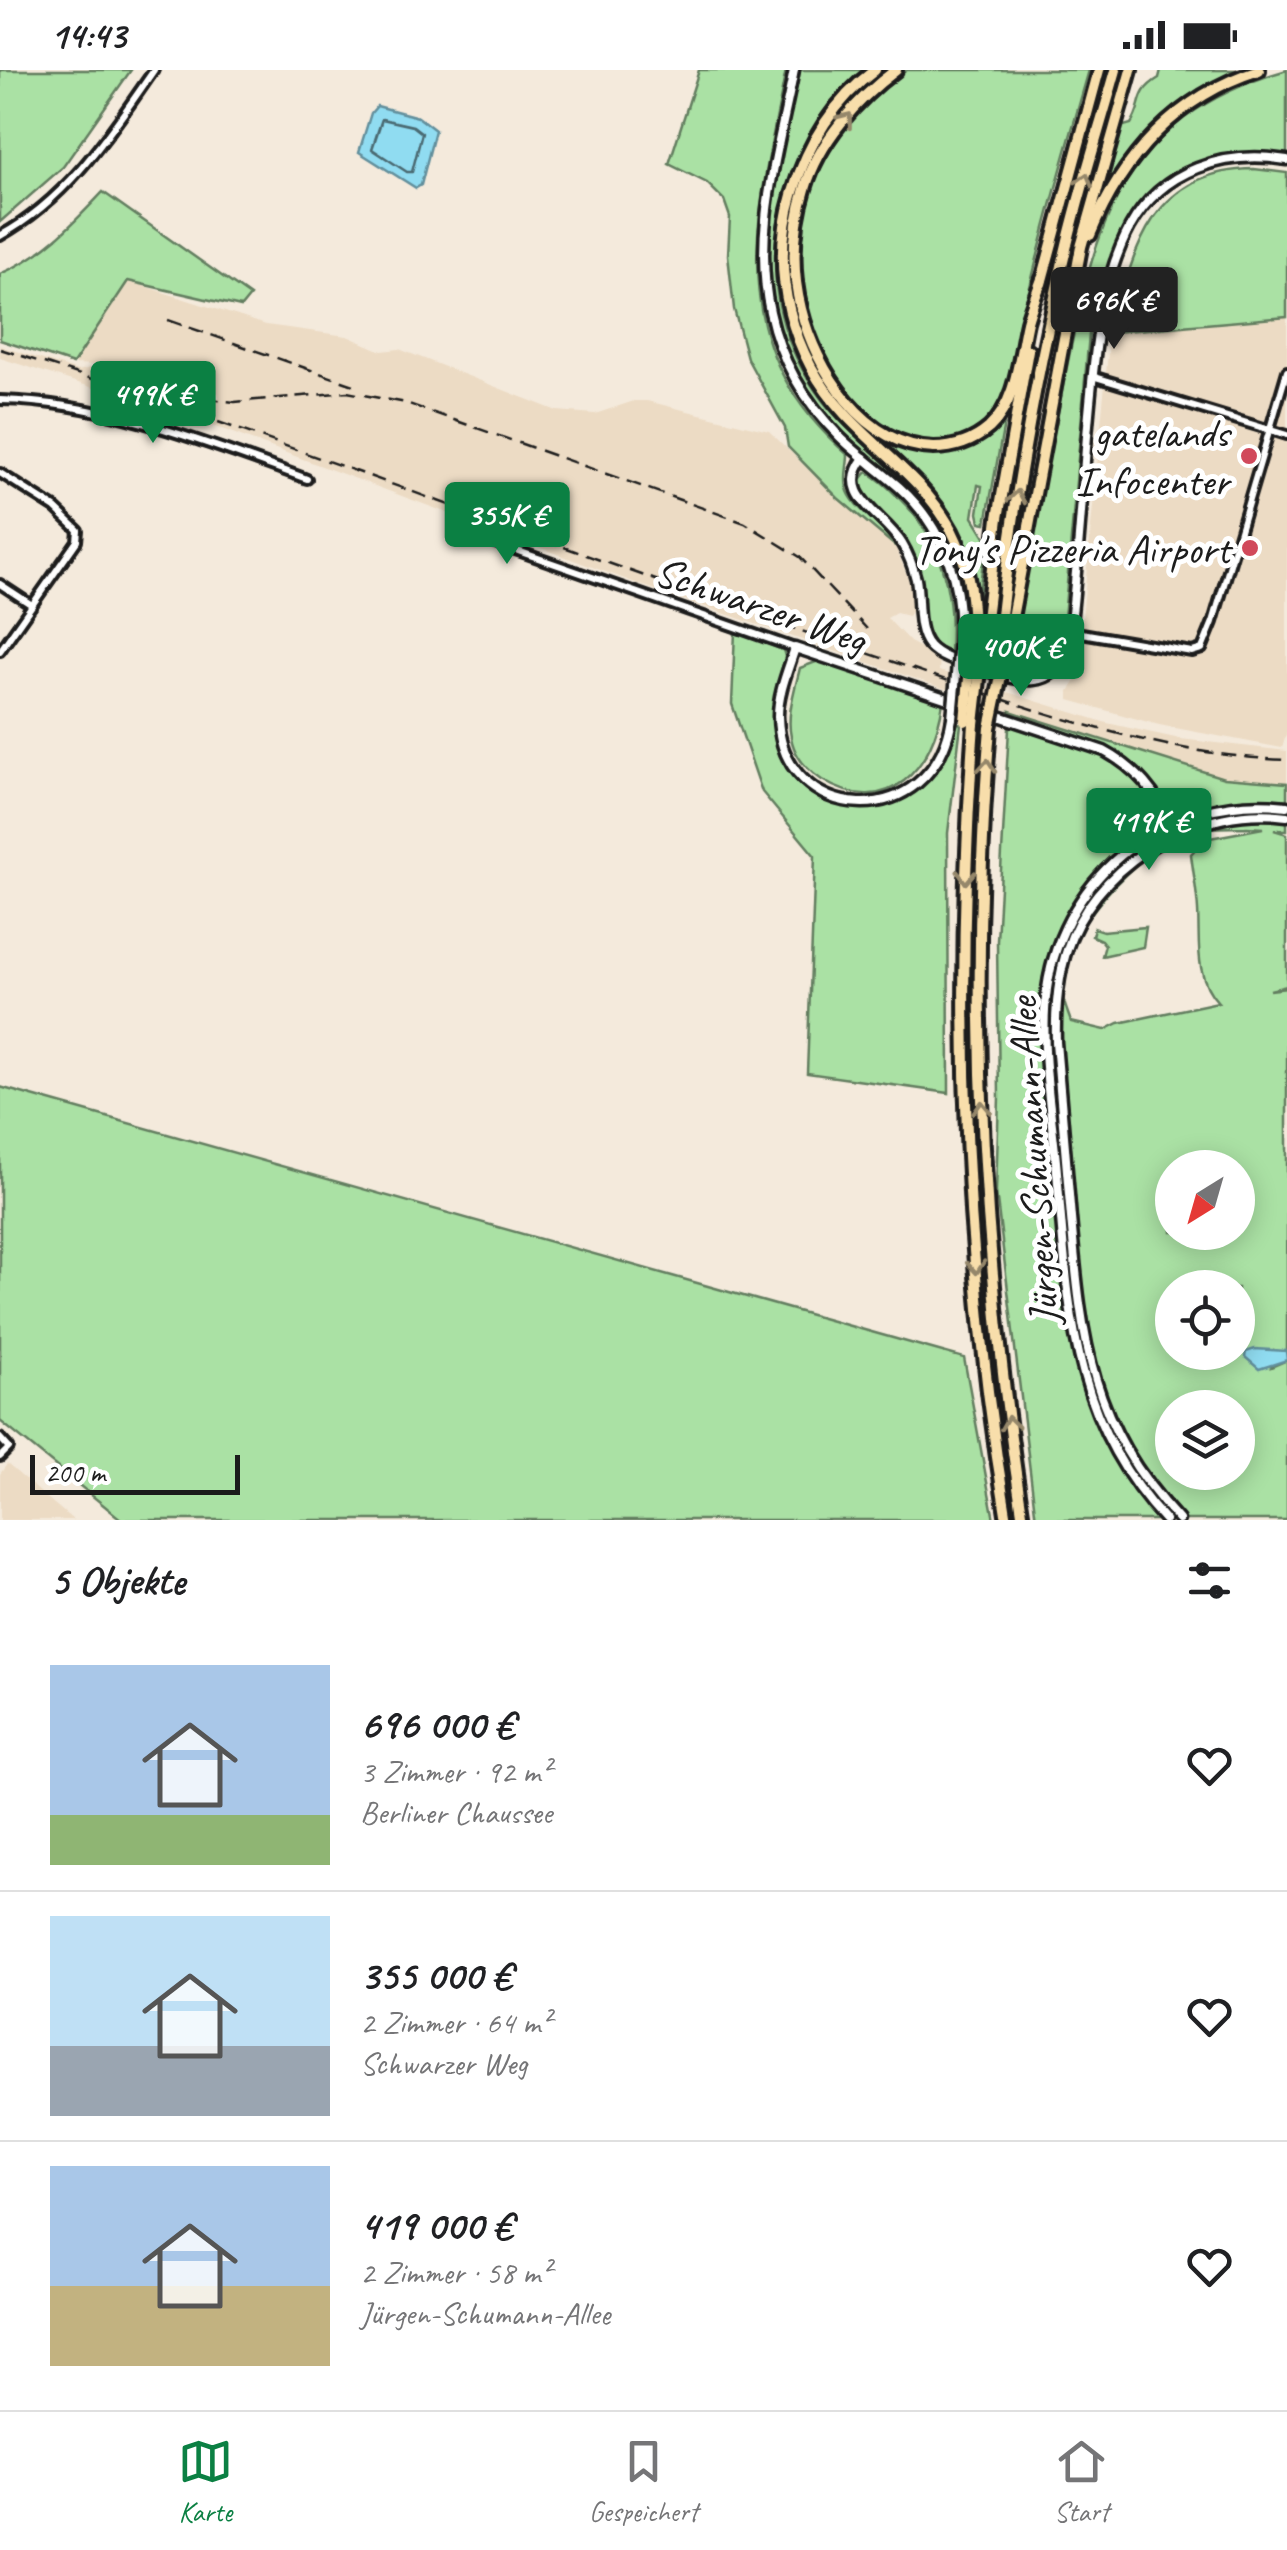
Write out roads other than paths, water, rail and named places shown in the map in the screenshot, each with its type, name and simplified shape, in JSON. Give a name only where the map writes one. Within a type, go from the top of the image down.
[{"type":"highway","points":[[874,70],[827,119],[800,169],[788,206],[782,254],[788,304],[802,348],[833,400],[919,482],[952,532],[968,577],[976,659]]},
{"type":"highway","points":[[896,70],[864,96],[829,140],[810,174],[800,210],[794,253],[797,290],[809,336],[830,377],[859,412],[897,440],[919,447],[942,448],[968,442],[989,428],[1012,392],[1028,316],[1042,279]]},
{"type":"highway","points":[[1007,1520],[979,1300],[967,1136],[964,992],[970,723],[998,518],[1042,279],[1099,70]]},
{"type":"highway","points":[[1023,1520],[1005,1389],[983,1142],[979,934],[990,728],[1015,509],[1038,378],[1066,251],[1116,70]]},
{"type":"highway","points":[[999,666],[1081,248],[1131,70]]},
{"type":"highway","points":[[1063,343],[1090,236],[1127,166],[1159,128],[1184,107],[1205,92],[1259,70]]},
{"type":"street","points":[[0,236],[46,206],[67,186],[154,70]]},
{"type":"street","points":[[794,70],[763,253],[770,312],[782,350],[808,398],[841,438],[913,501],[942,543],[958,594],[958,653],[952,718],[944,752],[926,778],[886,801],[868,804],[830,797],[801,776],[780,736],[778,712],[795,648]]},
{"type":"street","points":[[864,458],[852,483],[910,558],[922,635],[938,653],[1014,679],[1032,681],[1056,670],[1067,653],[1070,631],[1092,376],[1123,243],[1151,199],[1176,178],[1214,161],[1250,156],[1287,160]]},
{"type":"street","points":[[1070,631],[1192,652],[1202,649],[1287,371]]},
{"type":"street","points":[[1092,376],[1287,435]]},
{"type":"street","points":[[0,400],[51,403],[109,413],[307,479]]},
{"type":"street","points":[[0,473],[78,530],[77,541],[0,651]]},
{"type":"street","name":"Schwarzer Weg","points":[[461,532],[1104,751],[1130,768],[1156,797],[1169,824],[1170,837]]},
{"type":"street","points":[[0,584],[32,605]]},
{"type":"street","points":[[1146,786],[1159,828],[1170,837]]},
{"type":"street","points":[[1156,797],[1166,807],[1198,812]]},
{"type":"street","name":"Jürgen-Schumann-Allee","points":[[1165,1520],[1137,1486],[1105,1432],[1087,1388],[1072,1331],[1046,1017],[1050,971],[1074,910],[1106,868],[1159,828],[1198,812],[1238,804],[1287,806]]},
{"type":"street","name":"Jürgen-Schumann-Allee","points":[[1179,1520],[1145,1480],[1114,1427],[1085,1344],[1055,1018],[1066,954],[1084,915],[1129,864],[1170,837],[1238,815],[1287,816]]},
{"type":"street","points":[[0,1438],[9,1448],[0,1458]]},
{"type":"water","points":[[377,106],[418,117],[435,130],[421,185],[416,188],[359,152],[371,113]]},
{"type":"water","points":[[1255,1349],[1286,1351],[1287,1360],[1259,1369],[1255,1366]]},
{"type":"railway","points":[[168,320],[354,385]]},
{"type":"railway","points":[[0,349],[1019,705],[1178,747],[1287,760]]},
{"type":"railway","points":[[182,396],[235,402],[347,392],[406,403],[745,523],[800,557],[867,629]]},
{"type":"place","name":"gatelands Infocenter","points":[[1249,456]]},
{"type":"place","name":"Tony's Pizzeria Airport","points":[[1250,548]]}]
